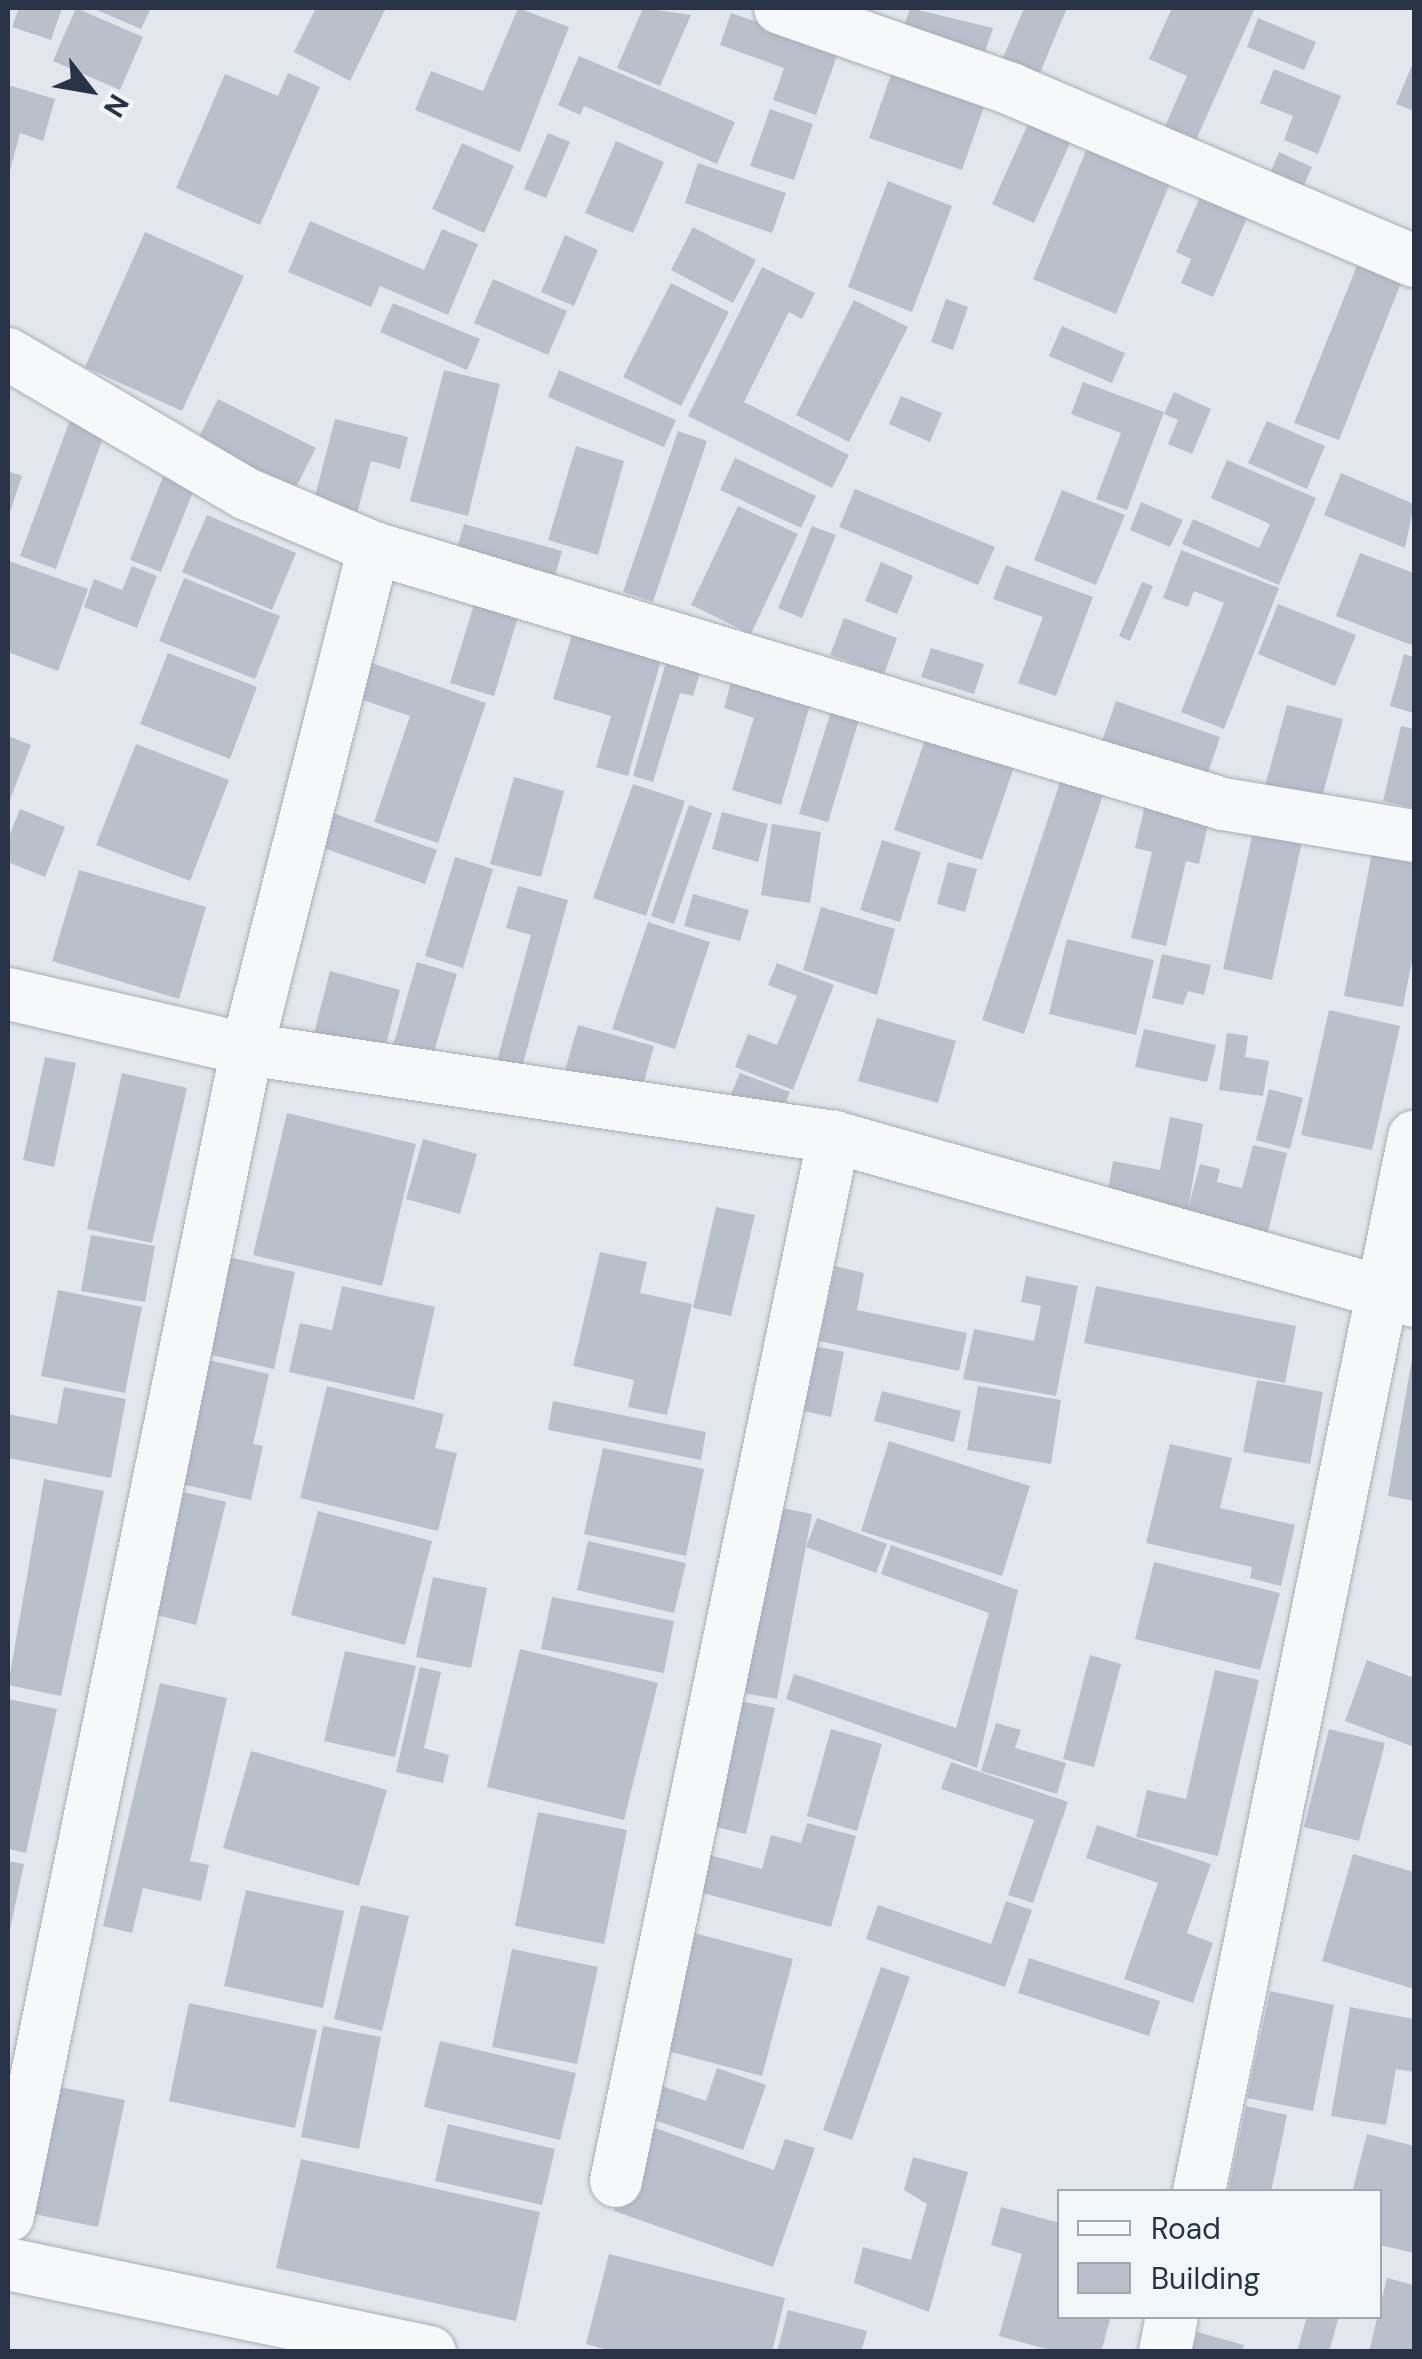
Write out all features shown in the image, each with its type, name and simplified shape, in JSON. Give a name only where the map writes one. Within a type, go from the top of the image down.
[{"type":"street","points":[[780,8],[1012,89],[1414,260]]},
{"type":"street","points":[[8,354],[247,494],[374,548],[1223,804],[1414,836]]},
{"type":"street","points":[[8,2216],[247,1050],[374,548]]},
{"type":"street","points":[[8,994],[247,1050],[834,1137],[1401,1299]]},
{"type":"street","points":[[1199,2189],[1401,1299],[1414,1136]]},
{"type":"street","points":[[616,2182],[834,1137]]},
{"type":"street","points":[[8,2264],[430,2352]]},
{"type":"street","points":[[1165,2352],[1171,2319]]},
{"type":"building","points":[[19,8],[62,8],[51,40],[12,27]]},
{"type":"building","points":[[76,8],[143,37],[120,90],[53,61]]},
{"type":"building","points":[[92,8],[151,8],[141,29]]},
{"type":"building","points":[[316,8],[386,8],[350,81],[294,52]]},
{"type":"building","points":[[518,8],[569,27],[520,152],[415,110],[431,71],[483,91]]},
{"type":"building","points":[[643,8],[691,15],[660,86],[617,68]]},
{"type":"building","points":[[910,8],[993,28],[981,63],[901,37]]},
{"type":"building","points":[[1024,8],[1067,8],[1037,80],[1000,65]]},
{"type":"building","points":[[1172,8],[1255,8],[1191,151],[1160,138],[1187,76],[1149,59]]},
{"type":"building","points":[[731,13],[839,50],[816,115],[773,100],[784,68],[720,45]]},
{"type":"building","points":[[1258,18],[1316,42],[1304,70],[1247,47]]},
{"type":"building","points":[[579,56],[735,122],[717,164],[584,106],[580,115],[558,105]]},
{"type":"building","points":[[1414,66],[1414,111],[1396,104]]},
{"type":"building","points":[[893,69],[986,101],[962,170],[869,138]]},
{"type":"building","points":[[1274,69],[1341,96],[1318,154],[1284,140],[1293,116],[1260,103]]},
{"type":"building","points":[[288,73],[320,87],[260,225],[176,188],[225,74],[278,96]]},
{"type":"building","points":[[8,85],[55,99],[43,141],[20,133],[9,174]]},
{"type":"building","points":[[770,109],[813,124],[794,180],[750,166]]},
{"type":"building","points":[[1033,113],[1075,132],[1034,223],[992,204]]},
{"type":"building","points":[[548,133],[570,142],[546,198],[524,189]]},
{"type":"building","points":[[1092,136],[1175,171],[1116,314],[1033,279]]},
{"type":"building","points":[[616,141],[664,162],[633,233],[585,213]]},
{"type":"building","points":[[462,143],[514,166],[484,233],[432,209]]},
{"type":"building","points":[[1279,152],[1312,167],[1301,192],[1268,179]]},
{"type":"building","points":[[698,163],[786,193],[772,233],[685,203]]},
{"type":"building","points":[[888,181],[952,206],[912,312],[848,287]]},
{"type":"building","points":[[1204,188],[1251,209],[1213,297],[1181,283],[1191,259],[1176,252]]},
{"type":"building","points":[[310,221],[424,270],[442,229],[478,244],[448,315],[380,286],[371,307],[288,272]]},
{"type":"building","points":[[693,227],[756,260],[733,303],[671,270]]},
{"type":"building","points":[[145,232],[244,276],[182,411],[85,367]]},
{"type":"building","points":[[565,235],[598,250],[574,306],[541,292]]},
{"type":"building","points":[[1360,258],[1404,275],[1339,440],[1294,423]]},
{"type":"building","points":[[762,267],[815,293],[802,319],[789,312],[744,402],[849,455],[832,488],[688,416]]},
{"type":"building","points":[[493,279],[567,311],[548,355],[474,323]]},
{"type":"building","points":[[671,283],[729,312],[681,406],[623,377]]},
{"type":"building","points":[[946,299],[968,307],[953,350],[931,342]]},
{"type":"building","points":[[854,300],[908,327],[849,442],[796,415]]},
{"type":"building","points":[[393,303],[480,339],[467,370],[380,332]]},
{"type":"building","points":[[1062,326],[1125,353],[1112,383],[1049,356]]},
{"type":"building","points":[[444,370],[500,384],[468,516],[410,501]]},
{"type":"building","points":[[559,370],[676,420],[664,447],[548,397]]},
{"type":"building","points":[[1083,382],[1164,412],[1127,510],[1096,499],[1121,433],[1071,414]]},
{"type":"building","points":[[1174,392],[1211,409],[1192,454],[1168,444],[1178,420],[1164,414]]},
{"type":"building","points":[[901,396],[942,413],[930,442],[889,424]]},
{"type":"building","points":[[218,399],[316,448],[293,493],[195,445]]},
{"type":"building","points":[[335,419],[408,437],[400,469],[371,461],[354,525],[310,515]]},
{"type":"building","points":[[70,420],[105,432],[56,569],[20,556]]},
{"type":"building","points":[[1267,421],[1325,446],[1307,489],[1248,463]]},
{"type":"building","points":[[678,431],[707,441],[653,602],[623,592]]},
{"type":"building","points":[[576,446],[624,461],[598,555],[548,540]]},
{"type":"building","points":[[735,458],[816,496],[801,528],[720,490]]},
{"type":"building","points":[[1227,460],[1316,498],[1279,585],[1182,544],[1193,519],[1259,548],[1270,524],[1211,498]]},
{"type":"building","points":[[166,469],[197,482],[161,572],[130,560]]},
{"type":"building","points":[[8,471],[22,476],[8,518]]},
{"type":"building","points":[[1341,473],[1414,504],[1405,548],[1324,515]]},
{"type":"building","points":[[855,489],[995,547],[978,585],[839,527]]},
{"type":"building","points":[[1062,490],[1125,515],[1096,585],[1034,560]]},
{"type":"building","points":[[1141,502],[1183,520],[1170,547],[1130,530]]},
{"type":"building","points":[[738,506],[798,534],[751,634],[691,605]]},
{"type":"building","points":[[207,515],[296,553],[272,610],[182,572]]},
{"type":"building","points":[[464,524],[562,551],[553,583],[455,555]]},
{"type":"building","points":[[812,526],[836,535],[802,618],[778,608]]},
{"type":"building","points":[[1181,550],[1279,588],[1224,729],[1181,712],[1224,603],[1194,591],[1188,607],[1163,598]]},
{"type":"building","points":[[1360,553],[1414,573],[1414,646],[1336,616]]},
{"type":"building","points":[[9,561],[88,589],[58,671],[8,652]]},
{"type":"building","points":[[881,562],[913,576],[897,614],[865,601]]},
{"type":"building","points":[[1006,565],[1093,597],[1056,696],[1018,683],[1043,617],[993,599]]},
{"type":"building","points":[[132,566],[157,576],[137,628],[84,607],[94,579],[122,590]]},
{"type":"building","points":[[184,578],[280,616],[255,679],[159,641]]},
{"type":"building","points":[[1142,582],[1153,586],[1130,641],[1119,636]]},
{"type":"building","points":[[474,604],[518,617],[494,696],[450,683]]},
{"type":"building","points":[[1278,604],[1356,635],[1335,686],[1258,654]]},
{"type":"building","points":[[844,618],[897,638],[884,674],[830,655]]},
{"type":"building","points":[[573,631],[662,657],[628,776],[596,767],[611,716],[553,699]]},
{"type":"building","points":[[931,648],[984,664],[974,694],[921,677]]},
{"type":"building","points":[[669,652],[703,662],[693,696],[680,693],[653,782],[633,776]]},
{"type":"building","points":[[168,653],[257,687],[230,759],[140,724]]},
{"type":"building","points":[[1404,654],[1414,657],[1414,713],[1390,706]]},
{"type":"building","points":[[366,661],[486,703],[438,843],[374,822],[410,716],[354,697]]},
{"type":"building","points":[[733,674],[812,698],[781,805],[732,790],[754,718],[724,708]]},
{"type":"building","points":[[834,701],[862,710],[828,822],[799,814]]},
{"type":"building","points":[[1116,701],[1220,737],[1207,776],[1102,741]]},
{"type":"building","points":[[1287,705],[1343,719],[1321,801],[1265,786]]},
{"type":"building","points":[[1401,726],[1414,729],[1414,808],[1383,801]]},
{"type":"building","points":[[928,731],[1016,761],[982,860],[894,830]]},
{"type":"building","points":[[8,736],[31,745],[8,805]]},
{"type":"building","points":[[136,744],[229,780],[190,881],[96,845]]},
{"type":"building","points":[[1063,773],[1106,786],[1024,1034],[982,1020]]},
{"type":"building","points":[[514,777],[564,791],[541,877],[490,864]]},
{"type":"building","points":[[633,784],[685,801],[646,916],[593,898]]},
{"type":"building","points":[[1147,796],[1211,811],[1199,864],[1186,861],[1166,946],[1131,938],[1152,852],[1135,848]]},
{"type":"building","points":[[689,805],[712,813],[674,924],[651,916]]},
{"type":"building","points":[[20,809],[65,827],[45,877],[8,862],[8,839]]},
{"type":"building","points":[[327,811],[437,850],[425,884],[315,845]]},
{"type":"building","points":[[722,812],[768,824],[758,862],[712,849]]},
{"type":"building","points":[[772,824],[821,832],[810,903],[761,895]]},
{"type":"building","points":[[1254,827],[1303,837],[1272,980],[1223,969]]},
{"type":"building","points":[[882,840],[921,852],[900,922],[860,910]]},
{"type":"building","points":[[1374,843],[1414,851],[1414,950],[1403,1007],[1344,996]]},
{"type":"building","points":[[455,857],[493,869],[463,968],[425,956]]},
{"type":"building","points":[[948,862],[977,869],[965,912],[937,904]]},
{"type":"building","points":[[79,870],[206,907],[179,999],[52,961]]},
{"type":"building","points":[[518,886],[568,900],[522,1067],[497,1061],[531,935],[506,928]]},
{"type":"building","points":[[693,894],[749,910],[740,941],[684,926]]},
{"type":"building","points":[[821,907],[895,929],[877,995],[803,970]]},
{"type":"building","points":[[648,922],[710,942],[675,1049],[612,1029]]},
{"type":"building","points":[[1067,939],[1154,960],[1136,1035],[1049,1014]]},
{"type":"building","points":[[1162,954],[1211,965],[1204,995],[1188,991],[1183,1005],[1152,998]]},
{"type":"building","points":[[417,962],[457,974],[432,1058],[393,1046]]},
{"type":"building","points":[[777,963],[834,985],[793,1090],[735,1067],[748,1034],[777,1045],[797,996],[768,985]]},
{"type":"building","points":[[330,971],[400,990],[382,1060],[312,1041]]},
{"type":"building","points":[[1329,1010],[1400,1026],[1372,1150],[1301,1135]]},
{"type":"building","points":[[877,1018],[956,1041],[938,1103],[858,1081]]},
{"type":"building","points":[[578,1025],[654,1046],[640,1096],[564,1074]]},
{"type":"building","points":[[1144,1029],[1216,1045],[1207,1082],[1135,1067]]},
{"type":"building","points":[[1227,1033],[1248,1036],[1245,1057],[1269,1061],[1263,1096],[1219,1090]]},
{"type":"building","points":[[45,1057],[76,1063],[54,1167],[23,1160]]},
{"type":"building","points":[[122,1073],[187,1088],[152,1243],[87,1229]]},
{"type":"building","points":[[740,1073],[790,1092],[778,1121],[728,1101]]},
{"type":"building","points":[[1269,1089],[1303,1098],[1290,1149],[1256,1140]]},
{"type":"building","points":[[287,1113],[416,1144],[382,1286],[253,1255]]},
{"type":"building","points":[[1170,1117],[1203,1124],[1188,1208],[1200,1164],[1220,1169],[1217,1182],[1242,1188],[1253,1145],[1287,1153],[1268,1232],[1106,1202],[1113,1161],[1160,1170]]},
{"type":"building","points":[[423,1139],[477,1154],[460,1214],[406,1199]]},
{"type":"building","points":[[716,1207],[755,1215],[731,1316],[693,1308]]},
{"type":"building","points":[[91,1235],[155,1246],[145,1302],[81,1291]]},
{"type":"building","points":[[600,1252],[647,1262],[640,1293],[692,1304],[667,1415],[628,1407],[634,1380],[573,1366]]},
{"type":"building","points":[[228,1257],[295,1272],[274,1369],[207,1354]]},
{"type":"building","points":[[835,1266],[864,1273],[857,1310],[967,1333],[959,1371],[819,1341]]},
{"type":"building","points":[[1026,1276],[1078,1286],[1056,1396],[963,1379],[974,1329],[1034,1341],[1041,1306],[1021,1302]]},
{"type":"building","points":[[342,1286],[435,1307],[414,1400],[289,1372],[300,1323],[332,1330]]},
{"type":"building","points":[[1096,1286],[1296,1326],[1285,1383],[1084,1343]]},
{"type":"building","points":[[58,1290],[142,1307],[125,1393],[41,1376]]},
{"type":"building","points":[[810,1345],[844,1352],[831,1417],[796,1409]]},
{"type":"building","points":[[1414,1353],[1414,1501],[1388,1496]]},
{"type":"building","points":[[209,1360],[269,1374],[253,1444],[263,1446],[251,1500],[182,1484]]},
{"type":"building","points":[[1257,1380],[1323,1392],[1310,1464],[1243,1452]]},
{"type":"building","points":[[327,1386],[444,1414],[435,1448],[457,1453],[438,1531],[300,1498]]},
{"type":"building","points":[[978,1386],[1061,1400],[1051,1464],[967,1450]]},
{"type":"building","points":[[64,1387],[126,1399],[111,1478],[8,1458],[8,1414],[57,1424]]},
{"type":"building","points":[[882,1391],[961,1411],[954,1442],[874,1421]]},
{"type":"building","points":[[553,1401],[706,1432],[701,1460],[548,1430]]},
{"type":"building","points":[[889,1441],[1030,1486],[1002,1576],[861,1531]]},
{"type":"building","points":[[1170,1444],[1232,1458],[1220,1508],[1295,1525],[1281,1586],[1250,1578],[1252,1567],[1146,1543]]},
{"type":"building","points":[[603,1448],[704,1469],[686,1556],[584,1534]]},
{"type":"building","points":[[44,1479],[104,1491],[61,1696],[8,1685]]},
{"type":"building","points":[[184,1492],[226,1502],[196,1625],[153,1614]]},
{"type":"building","points":[[773,1506],[812,1514],[777,1699],[738,1692]]},
{"type":"building","points":[[318,1511],[432,1541],[405,1645],[291,1615]]},
{"type":"building","points":[[817,1518],[887,1544],[876,1573],[806,1547]]},
{"type":"building","points":[[588,1541],[686,1563],[674,1613],[577,1590]]},
{"type":"building","points":[[891,1545],[1018,1590],[977,1768],[786,1699],[794,1674],[956,1728],[989,1613],[881,1574]]},
{"type":"building","points":[[1154,1562],[1280,1593],[1260,1670],[1135,1639]]},
{"type":"building","points":[[433,1577],[487,1588],[471,1668],[416,1657]]},
{"type":"building","points":[[552,1597],[674,1621],[664,1673],[541,1649]]},
{"type":"building","points":[[520,1649],[658,1683],[624,1820],[487,1787]]},
{"type":"building","points":[[345,1651],[416,1666],[395,1757],[324,1741]]},
{"type":"building","points":[[1090,1655],[1121,1664],[1094,1767],[1063,1759]]},
{"type":"building","points":[[1367,1660],[1414,1678],[1414,1747],[1345,1721]]},
{"type":"building","points":[[420,1667],[441,1672],[424,1748],[449,1755],[443,1783],[396,1772]]},
{"type":"building","points":[[1215,1670],[1259,1680],[1218,1856],[1136,1837],[1147,1790],[1186,1799]]},
{"type":"building","points":[[160,1683],[227,1698],[190,1861],[209,1865],[201,1901],[143,1888],[132,1933],[103,1926]]},
{"type":"building","points":[[8,1699],[57,1709],[26,1853],[8,1849]]},
{"type":"building","points":[[736,1700],[775,1708],[746,1834],[707,1825]]},
{"type":"building","points":[[996,1723],[1021,1730],[1015,1748],[1066,1763],[1057,1794],[981,1771]]},
{"type":"building","points":[[831,1729],[882,1744],[857,1831],[807,1816]]},
{"type":"building","points":[[1329,1729],[1385,1743],[1359,1841],[1304,1827]]},
{"type":"building","points":[[251,1751],[387,1790],[359,1886],[223,1848]]},
{"type":"building","points":[[951,1762],[1068,1802],[1033,1903],[1008,1895],[1034,1820],[941,1789]]},
{"type":"building","points":[[538,1812],[627,1830],[604,1944],[515,1926]]},
{"type":"building","points":[[807,1823],[856,1836],[831,1927],[699,1892],[709,1855],[762,1869],[771,1835],[801,1843]]},
{"type":"building","points":[[1097,1825],[1211,1864],[1187,1933],[1213,1943],[1193,2003],[1124,1979],[1158,1883],[1086,1858]]},
{"type":"building","points":[[1353,1854],[1414,1872],[1414,1989],[1322,1961]]},
{"type":"building","points":[[8,1861],[24,1864],[9,1934],[8,1934]]},
{"type":"building","points":[[246,1890],[344,1911],[323,2008],[224,1986]]},
{"type":"building","points":[[1006,1901],[1032,1910],[1005,1987],[866,1939],[878,1905],[991,1944]]},
{"type":"building","points":[[361,1905],[409,1916],[382,2031],[334,2019]]},
{"type":"building","points":[[694,1933],[793,1959],[762,2076],[664,2050]]},
{"type":"building","points":[[512,1949],[598,1967],[577,2064],[492,2047]]},
{"type":"building","points":[[1029,1958],[1160,2001],[1149,2036],[1018,1993]]},
{"type":"building","points":[[881,1967],[910,1977],[852,2140],[823,2130]]},
{"type":"building","points":[[1270,1991],[1334,2005],[1313,2111],[1247,2098]]},
{"type":"building","points":[[189,2003],[317,2030],[295,2128],[169,2101]]},
{"type":"building","points":[[1350,2007],[1414,2019],[1414,2072],[1396,2069],[1386,2125],[1331,2116]]},
{"type":"building","points":[[323,2026],[381,2037],[359,2149],[301,2137]]},
{"type":"building","points":[[440,2041],[576,2073],[560,2140],[424,2107]]},
{"type":"building","points":[[717,2068],[766,2085],[743,2150],[642,2116],[653,2083],[706,2101]]},
{"type":"building","points":[[55,2086],[125,2100],[98,2227],[29,2213]]},
{"type":"building","points":[[1246,2106],[1287,2115],[1272,2189],[1229,2189]]},
{"type":"building","points":[[448,2124],[555,2149],[542,2205],[435,2181]]},
{"type":"building","points":[[644,2124],[774,2170],[785,2139],[815,2148],[773,2267],[614,2211]]},
{"type":"building","points":[[1367,2134],[1414,2146],[1414,2253],[1382,2245],[1382,2189],[1353,2189]]},
{"type":"building","points":[[913,2157],[968,2172],[929,2312],[854,2283],[863,2247],[911,2260],[927,2204],[904,2190]]},
{"type":"building","points":[[301,2159],[540,2212],[516,2321],[276,2268]]},
{"type":"building","points":[[1001,2207],[1057,2222],[1057,2319],[1110,2319],[1101,2352],[1057,2352],[999,2336],[1022,2254],[991,2245]]},
{"type":"building","points":[[609,2254],[785,2298],[772,2352],[615,2352],[586,2344]]},
{"type":"building","points":[[1387,2278],[1414,2285],[1414,2352],[1369,2352],[1377,2319],[1382,2319]]},
{"type":"building","points":[[788,2310],[867,2331],[861,2352],[777,2352]]},
{"type":"building","points":[[1306,2319],[1338,2319],[1329,2352],[1297,2352]]},
{"type":"building","points":[[1197,2332],[1244,2345],[1242,2352],[1192,2352]]}]
